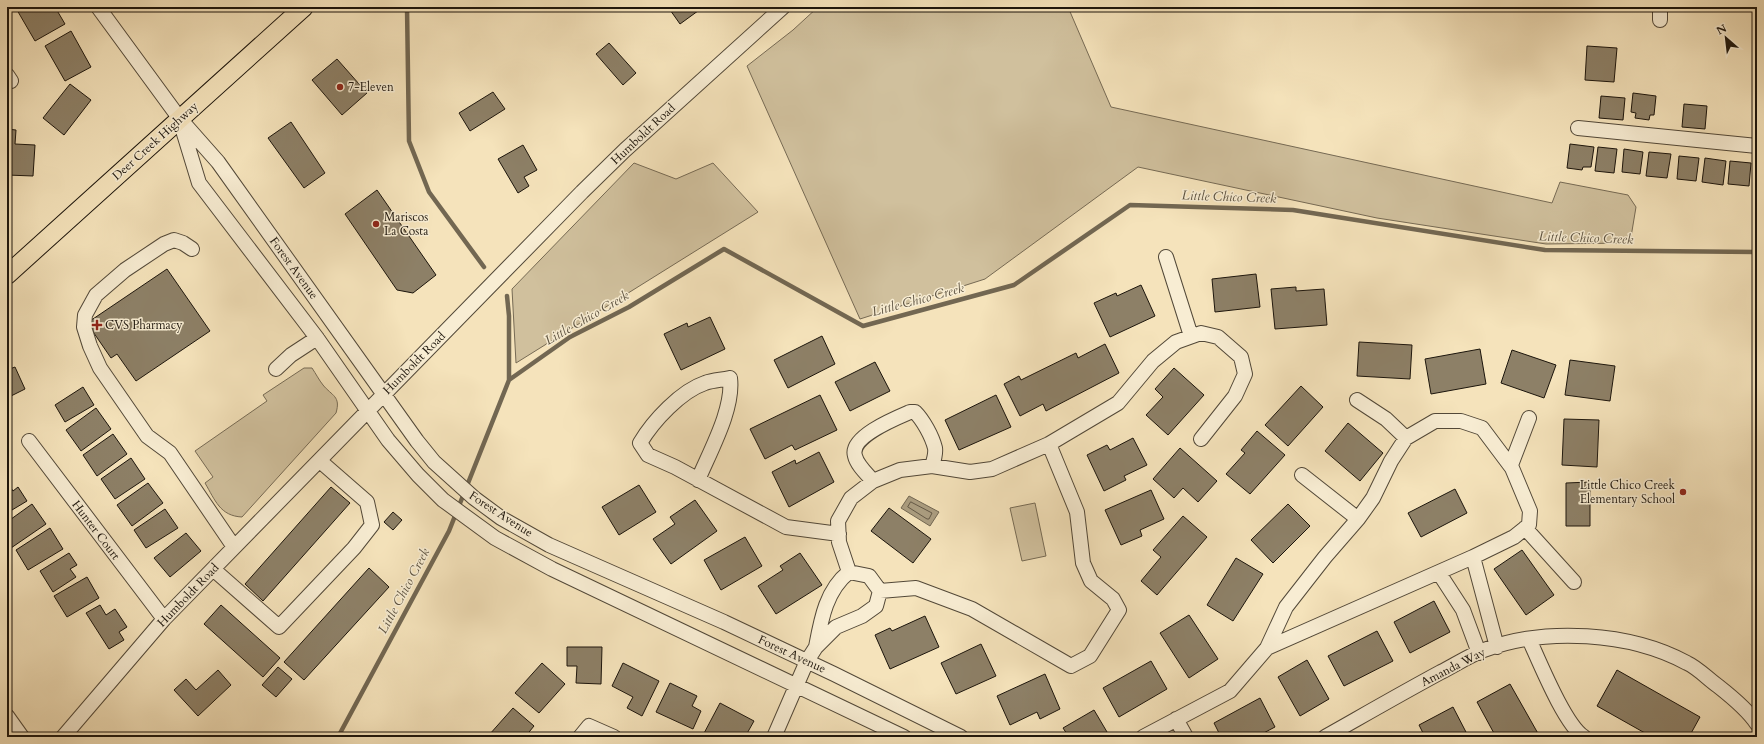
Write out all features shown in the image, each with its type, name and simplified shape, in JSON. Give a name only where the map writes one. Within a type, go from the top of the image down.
[{"type":"main road","name":"Deer Creek Highway","points":[[7,275],[304,7]]},
{"type":"street","name":"Forest Avenue","points":[[98,7],[180,119],[218,162],[417,441],[434,462],[451,479],[501,518],[548,545],[807,661],[961,737]]},
{"type":"street","name":"Humboldt Road","points":[[63,737],[164,619],[320,461],[367,410],[625,150],[783,7]]},
{"type":"street","name":"Forest Avenue","points":[[180,119],[199,183],[317,338],[388,440],[418,476],[443,500],[495,538],[552,569],[904,737]]},
{"type":"street","points":[[1578,128],[1757,146]]},
{"type":"street","points":[[192,249],[183,243],[174,240],[159,247],[125,270],[96,295],[85,315],[84,327],[94,358],[132,414],[147,436],[170,453],[234,548]]},
{"type":"street","points":[[1166,257],[1191,336]]},
{"type":"street","points":[[849,572],[839,542],[838,521],[850,498],[873,481],[900,470],[932,466],[970,472],[992,470],[1049,444],[1118,403],[1153,361],[1176,342],[1201,333],[1218,337],[1241,357],[1244,374],[1235,396],[1201,439]]},
{"type":"street","points":[[276,369],[291,355],[317,338]]},
{"type":"street","points":[[698,480],[721,424],[732,390],[730,378],[705,383],[677,400],[649,428],[640,443],[648,455],[675,467],[698,480],[786,527],[839,534]]},
{"type":"street","points":[[1357,400],[1386,419],[1406,438]]},
{"type":"street","points":[[873,481],[854,455],[855,446],[864,436],[910,412],[915,412],[920,416],[932,441],[935,456],[932,466]]},
{"type":"street","points":[[1510,465],[1529,418]]},
{"type":"street","points":[[1143,737],[1230,691],[1267,648],[1286,607],[1325,557],[1358,519],[1373,498],[1391,461],[1406,438],[1435,421],[1461,421],[1482,428],[1510,465],[1530,511],[1529,525],[1514,537],[1473,558],[1267,648]]},
{"type":"street","name":"Hunter Court","points":[[29,441],[164,619]]},
{"type":"street","points":[[880,590],[916,588],[972,609],[1072,666],[1090,656],[1119,610],[1114,599],[1091,581],[1084,563],[1077,512],[1049,444]]},
{"type":"street","points":[[213,569],[279,627],[354,548],[372,525],[367,502],[320,461]]},
{"type":"street","points":[[1302,475],[1358,519]]},
{"type":"street","points":[[1525,528],[1574,582]]},
{"type":"street","points":[[1473,558],[1497,647]]},
{"type":"street","points":[[816,647],[822,614],[840,579],[849,572],[869,576],[880,590]]},
{"type":"street","points":[[1439,573],[1463,610],[1479,653]]},
{"type":"street","points":[[774,737],[807,661],[816,647],[836,627],[862,616],[876,606],[880,590]]},
{"type":"street","name":"Amanda Way","points":[[1329,736],[1414,686],[1479,653],[1497,647],[1529,640],[1557,636],[1590,636],[1627,642],[1659,651],[1688,663],[1727,693],[1757,724]]},
{"type":"street","points":[[1529,640],[1567,717],[1578,733],[1584,737]]},
{"type":"street","points":[[7,716],[22,737]]},
{"type":"street","points":[[1176,719],[1186,737]]},
{"type":"street","points":[[580,737],[589,726],[614,737]]},
{"type":"shaded area","points":[[818,7],[1068,7],[1111,107],[1552,203],[1560,182],[1628,195],[1636,207],[1630,243],[1546,244],[1377,218],[1138,167],[985,279],[860,319],[747,66],[793,30]]},
{"type":"shaded area","points":[[634,163],[676,179],[713,163],[758,212],[516,363],[512,289]]},
{"type":"shaded area","points":[[304,368],[312,368],[323,385],[335,397],[337,403],[336,413],[242,517],[228,514],[215,501],[205,483],[213,477],[195,451],[267,401],[263,395]]},
{"type":"shaded area","points":[[1035,503],[1046,556],[1022,561],[1010,508]]},
{"type":"water","points":[[909,496],[939,512],[930,526],[901,508]]},
{"type":"building","points":[[23,7],[55,7],[65,24],[35,41],[17,10]]},
{"type":"building","points":[[668,7],[701,7],[702,8],[680,24]]},
{"type":"building","points":[[71,31],[91,67],[65,81],[45,46]]},
{"type":"building","points":[[609,43],[636,73],[623,85],[596,54]]},
{"type":"building","points":[[1587,46],[1617,48],[1614,82],[1585,80]]},
{"type":"building","name":"7-Eleven","points":[[337,59],[367,93],[342,115],[312,80]]},
{"type":"building","points":[[70,84],[91,100],[64,135],[43,118]]},
{"type":"building","points":[[493,92],[505,109],[470,131],[459,113]]},
{"type":"building","points":[[1633,93],[1656,96],[1654,115],[1650,115],[1649,120],[1635,118],[1636,113],[1631,112]]},
{"type":"building","points":[[1601,96],[1625,98],[1623,120],[1599,118]]},
{"type":"building","points":[[1684,104],[1707,106],[1705,129],[1682,127]]},
{"type":"building","points":[[291,122],[325,173],[304,188],[268,138]]},
{"type":"building","points":[[7,129],[16,130],[15,144],[35,145],[33,176],[7,175]]},
{"type":"building","points":[[1570,144],[1594,147],[1591,167],[1583,167],[1582,170],[1567,168]]},
{"type":"building","points":[[523,145],[537,170],[524,177],[529,186],[518,193],[498,159]]},
{"type":"building","points":[[1598,147],[1617,149],[1614,173],[1595,171]]},
{"type":"building","points":[[1624,149],[1643,152],[1640,174],[1622,172]]},
{"type":"building","points":[[1649,152],[1671,154],[1667,178],[1646,176]]},
{"type":"building","points":[[1679,156],[1699,158],[1696,181],[1677,179]]},
{"type":"building","points":[[1705,158],[1726,161],[1723,185],[1702,182]]},
{"type":"building","points":[[1730,161],[1751,163],[1749,186],[1728,184]]},
{"type":"building","points":[[377,190],[436,275],[413,293],[397,290],[345,214]]},
{"type":"building","name":"CVS Pharmacy","points":[[167,269],[210,331],[136,381],[117,354],[111,358],[87,323]]},
{"type":"building","points":[[1256,274],[1260,307],[1215,312],[1212,279]]},
{"type":"building","points":[[1141,285],[1155,316],[1110,337],[1094,303],[1116,293],[1117,296]]},
{"type":"building","points":[[1296,287],[1296,291],[1324,289],[1327,325],[1275,329],[1271,289]]},
{"type":"building","points":[[710,317],[725,349],[681,370],[664,334],[687,323],[688,327]]},
{"type":"building","points":[[822,336],[835,364],[788,388],[774,360]]},
{"type":"building","points":[[1359,342],[1412,345],[1410,379],[1357,376]]},
{"type":"building","points":[[1105,344],[1119,373],[1046,411],[1043,404],[1020,416],[1004,384],[1019,376],[1021,380],[1076,353],[1078,358]]},
{"type":"building","points":[[1480,349],[1486,384],[1431,394],[1425,359]]},
{"type":"building","points":[[1512,350],[1556,365],[1544,398],[1501,383]]},
{"type":"building","points":[[1570,360],[1615,366],[1610,401],[1565,395]]},
{"type":"building","points":[[875,362],[890,391],[850,411],[835,382]]},
{"type":"building","points":[[15,367],[25,389],[7,398],[7,370]]},
{"type":"building","points":[[1174,368],[1204,395],[1168,435],[1146,415],[1163,397],[1155,389]]},
{"type":"building","points":[[1301,386],[1323,407],[1288,446],[1265,425]]},
{"type":"building","points":[[83,387],[94,405],[65,422],[55,405]]},
{"type":"building","points":[[820,395],[837,430],[795,450],[792,445],[765,459],[750,429]]},
{"type":"building","points":[[996,395],[1011,427],[959,450],[945,420]]},
{"type":"building","points":[[96,408],[111,429],[81,451],[66,430]]},
{"type":"building","points":[[1564,419],[1599,420],[1597,467],[1562,465]]},
{"type":"building","points":[[1348,423],[1383,453],[1360,481],[1325,451]]},
{"type":"building","points":[[1257,431],[1285,455],[1250,494],[1226,474],[1245,453],[1241,450]]},
{"type":"building","points":[[113,434],[127,454],[97,476],[83,455]]},
{"type":"building","points":[[1133,438],[1147,465],[1124,476],[1126,480],[1104,491],[1087,455],[1107,445],[1110,450]]},
{"type":"building","points":[[1180,448],[1217,481],[1198,502],[1183,488],[1174,498],[1153,479]]},
{"type":"building","points":[[819,452],[834,482],[789,507],[772,472],[795,460],[796,464]]},
{"type":"building","points":[[131,458],[145,479],[115,499],[101,479]]},
{"type":"building","points":[[1590,482],[1590,526],[1566,526],[1566,483]]},
{"type":"building","points":[[148,483],[163,503],[132,526],[117,505]]},
{"type":"building","points":[[9,485],[13,491],[18,487],[27,501],[7,513],[7,486]]},
{"type":"building","points":[[639,485],[656,512],[619,535],[602,507]]},
{"type":"building","points":[[331,487],[350,503],[263,601],[245,584]]},
{"type":"building","points":[[1455,489],[1467,513],[1421,537],[1408,513]]},
{"type":"building","points":[[1151,490],[1164,519],[1140,530],[1142,536],[1121,545],[1105,510]]},
{"type":"building","points":[[695,500],[717,531],[671,564],[653,539],[675,524],[670,517]]},
{"type":"building","points":[[32,504],[46,524],[11,548],[7,542],[7,522]]},
{"type":"building","points":[[1288,504],[1310,526],[1273,563],[1251,540]]},
{"type":"building","points":[[889,508],[931,539],[913,563],[871,531]]},
{"type":"building","points":[[165,509],[178,528],[146,548],[134,530]]},
{"type":"building","points":[[393,512],[402,520],[393,530],[384,522]]},
{"type":"building","points":[[1183,516],[1207,537],[1157,595],[1141,581],[1161,557],[1153,550]]},
{"type":"building","points":[[50,528],[63,549],[28,570],[16,550]]},
{"type":"building","points":[[186,533],[201,551],[170,577],[154,558]]},
{"type":"building","points":[[745,537],[762,566],[721,590],[704,560]]},
{"type":"building","points":[[1522,550],[1554,595],[1526,615],[1494,569]]},
{"type":"building","points":[[69,553],[77,565],[70,569],[76,577],[53,592],[40,571]]},
{"type":"building","points":[[800,553],[822,585],[776,614],[758,586],[783,570],[780,566]]},
{"type":"building","points":[[1236,558],[1263,574],[1233,621],[1207,605]]},
{"type":"building","points":[[369,568],[389,587],[304,680],[284,662]]},
{"type":"building","points":[[87,577],[99,598],[67,617],[54,596]]},
{"type":"building","points":[[1434,601],[1450,632],[1410,653],[1394,622]]},
{"type":"building","points":[[100,605],[106,615],[115,609],[127,627],[119,632],[124,640],[109,649],[86,613]]},
{"type":"building","points":[[221,605],[280,658],[263,677],[204,624]]},
{"type":"building","points":[[1189,615],[1218,659],[1189,678],[1160,633]]},
{"type":"building","points":[[925,616],[939,647],[890,669],[875,635],[890,628],[892,631]]},
{"type":"building","points":[[1377,631],[1393,661],[1344,686],[1328,656]]},
{"type":"building","points":[[981,644],[996,676],[956,694],[941,663]]},
{"type":"building","points":[[567,647],[602,647],[601,684],[576,683],[577,666],[567,666]]},
{"type":"building","points":[[1307,660],[1329,699],[1300,716],[1278,677]]},
{"type":"building","points":[[1151,661],[1167,689],[1119,717],[1103,688]]},
{"type":"building","points":[[542,663],[565,684],[539,713],[515,693]]},
{"type":"building","points":[[623,663],[659,681],[642,716],[627,708],[633,697],[612,686]]},
{"type":"building","points":[[278,667],[292,679],[276,697],[262,685]]},
{"type":"building","points":[[218,670],[231,685],[198,716],[174,690],[186,679],[196,690]]},
{"type":"building","points":[[1617,670],[1700,717],[1689,737],[1652,737],[1597,706]]},
{"type":"building","points":[[1045,674],[1060,709],[1040,719],[1037,712],[1010,725],[997,696]]},
{"type":"building","points":[[670,683],[697,696],[692,706],[701,711],[693,729],[656,712]]},
{"type":"building","points":[[1510,684],[1540,737],[1496,737],[1477,702]]},
{"type":"building","points":[[1260,698],[1275,727],[1256,737],[1221,737],[1214,723]]},
{"type":"building","points":[[720,703],[754,721],[745,737],[702,737]]},
{"type":"building","points":[[1453,707],[1467,734],[1461,737],[1425,737],[1419,725]]},
{"type":"building","points":[[513,708],[534,726],[525,737],[492,737],[489,735]]},
{"type":"building","points":[[1094,710],[1110,737],[1069,737],[1063,728]]},
{"type":"waterway","points":[[407,7],[409,141],[429,192],[484,267]]},
{"type":"waterway","name":"Little Chico Creek","points":[[338,737],[449,531],[509,380],[570,337],[629,307],[724,249],[863,326],[1014,285],[1130,205],[1293,210],[1545,250],[1757,252]]},
{"type":"waterway","points":[[507,296],[509,316],[509,380]]},
{"type":"place","name":"7-Eleven","points":[[340,87]]},
{"type":"place","name":"Mariscos La Costa","points":[[376,224]]},
{"type":"place","name":"CVS Pharmacy","points":[[97,325]]},
{"type":"place","name":"Little Chico Creek Elementary School","points":[[1683,492]]}]
